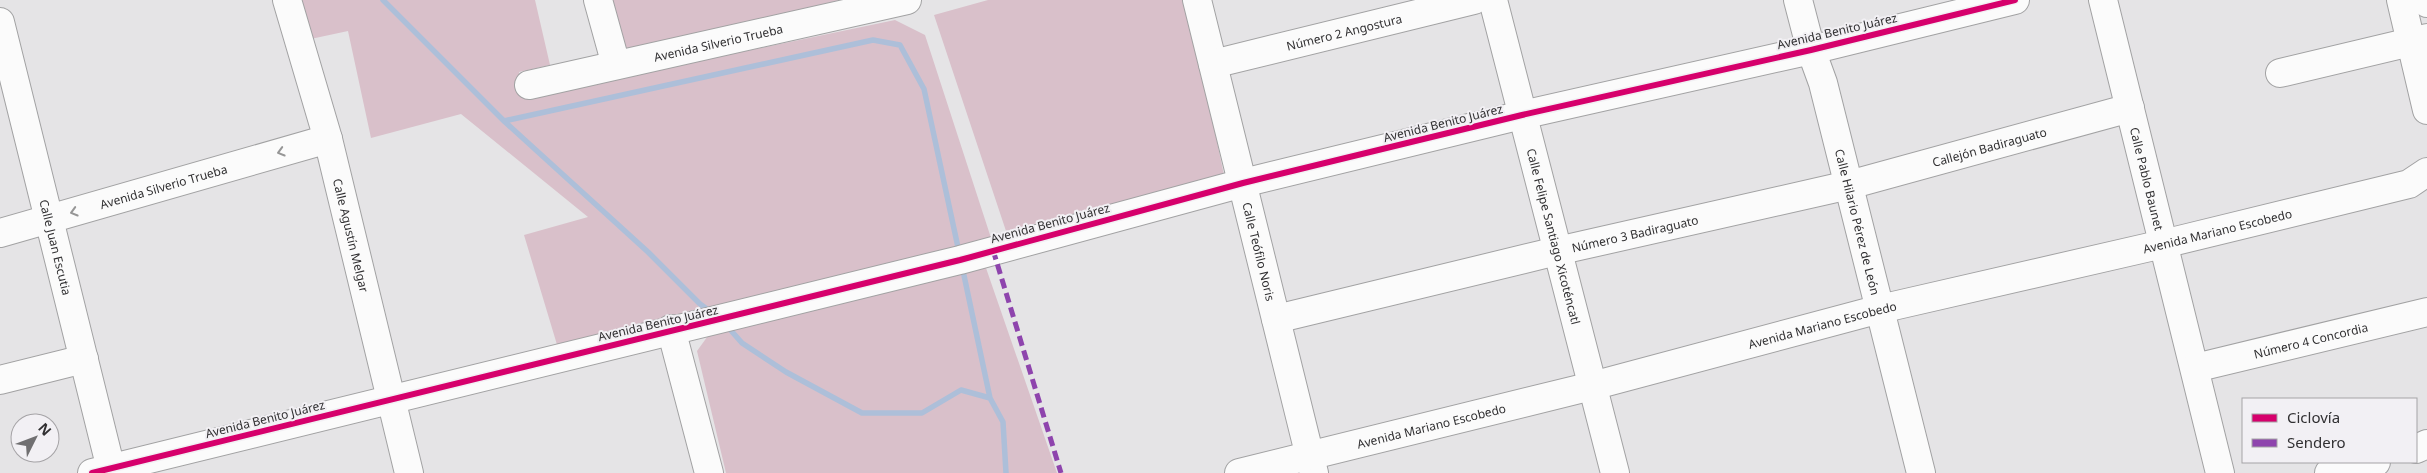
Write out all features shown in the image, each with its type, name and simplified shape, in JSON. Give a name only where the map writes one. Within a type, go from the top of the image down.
[{"type":"street","name":"Calle Agustín Melgar","points":[[287,0],[328,139],[409,473]]},
{"type":"street","points":[[598,0],[616,65]]},
{"type":"street","name":"Avenida Silverio Trueba","points":[[529,85],[907,0]]},
{"type":"street","name":"Calle Teófilo Noris","points":[[1197,0],[1312,464]]},
{"type":"street","name":"Número 2 Angostura","points":[[1213,64],[1474,0]]},
{"type":"street","name":"Calle Felipe Santiago Xicoténcatl","points":[[1493,0],[1614,473]]},
{"type":"street","name":"Calle Hilario Pérez de León","points":[[1798,0],[1810,50],[1823,83],[1921,473]]},
{"type":"street","name":"Avenida Benito Juárez","points":[[105,471],[671,329],[722,320],[951,262],[1243,183],[1522,115],[1810,50],[2015,0]]},
{"type":"street","name":"Calle Pablo Baunet","points":[[2103,0],[2220,473]]},
{"type":"street","points":[[2401,0],[2419,40],[2427,110]]},
{"type":"street","name":"Calle Juan Escutia","points":[[0,22],[84,358],[105,471]]},
{"type":"street","points":[[2280,73],[2419,40]]},
{"type":"street","name":"Callejón Badiraguato","points":[[1849,185],[2130,108]]},
{"type":"street","name":"Avenida Silverio Trueba","points":[[0,233],[328,139]]},
{"type":"street","name":"Avenida Mariano Escobedo","points":[[1239,473],[1312,464],[1592,386],[1880,309],[2163,244],[2421,180]]},
{"type":"street","name":"Número 3 Badiraguato","points":[[1276,320],[1557,251],[1849,185]]},
{"type":"street","name":"Número 4 Concordia","points":[[2195,368],[2427,312]]},
{"type":"street","points":[[671,329],[709,473]]},
{"type":"street","points":[[0,380],[84,358]]},
{"type":"street","points":[[2329,473],[2372,463]]},
{"type":"shaded area","points":[[295,0],[535,0],[550,65],[519,72],[526,97],[895,20],[925,35],[992,241],[558,348],[524,235],[588,217],[461,114],[371,138],[348,31],[306,40]]},
{"type":"shaded area","points":[[605,0],[840,0],[633,51],[616,42]]},
{"type":"shaded area","points":[[988,0],[1187,0],[1224,175],[1006,231],[934,15]]},
{"type":"shaded area","points":[[986,268],[1057,473],[726,473],[697,351],[710,333]]},
{"type":"waterway","points":[[383,0],[504,121],[648,252],[700,304],[711,312]]},
{"type":"waterway","points":[[504,121],[873,40],[900,45],[924,89],[959,252]]},
{"type":"waterway","points":[[962,266],[990,398]]},
{"type":"waterway","points":[[727,326],[742,343],[786,372],[862,413],[922,413],[961,390],[990,398],[1003,422],[1006,473]]},
{"type":"marked path","points":[[993,250],[1061,473]]},
{"type":"cycle path","points":[[92,473],[960,260],[1243,183],[1522,115],[1811,50],[2015,0]]}]
